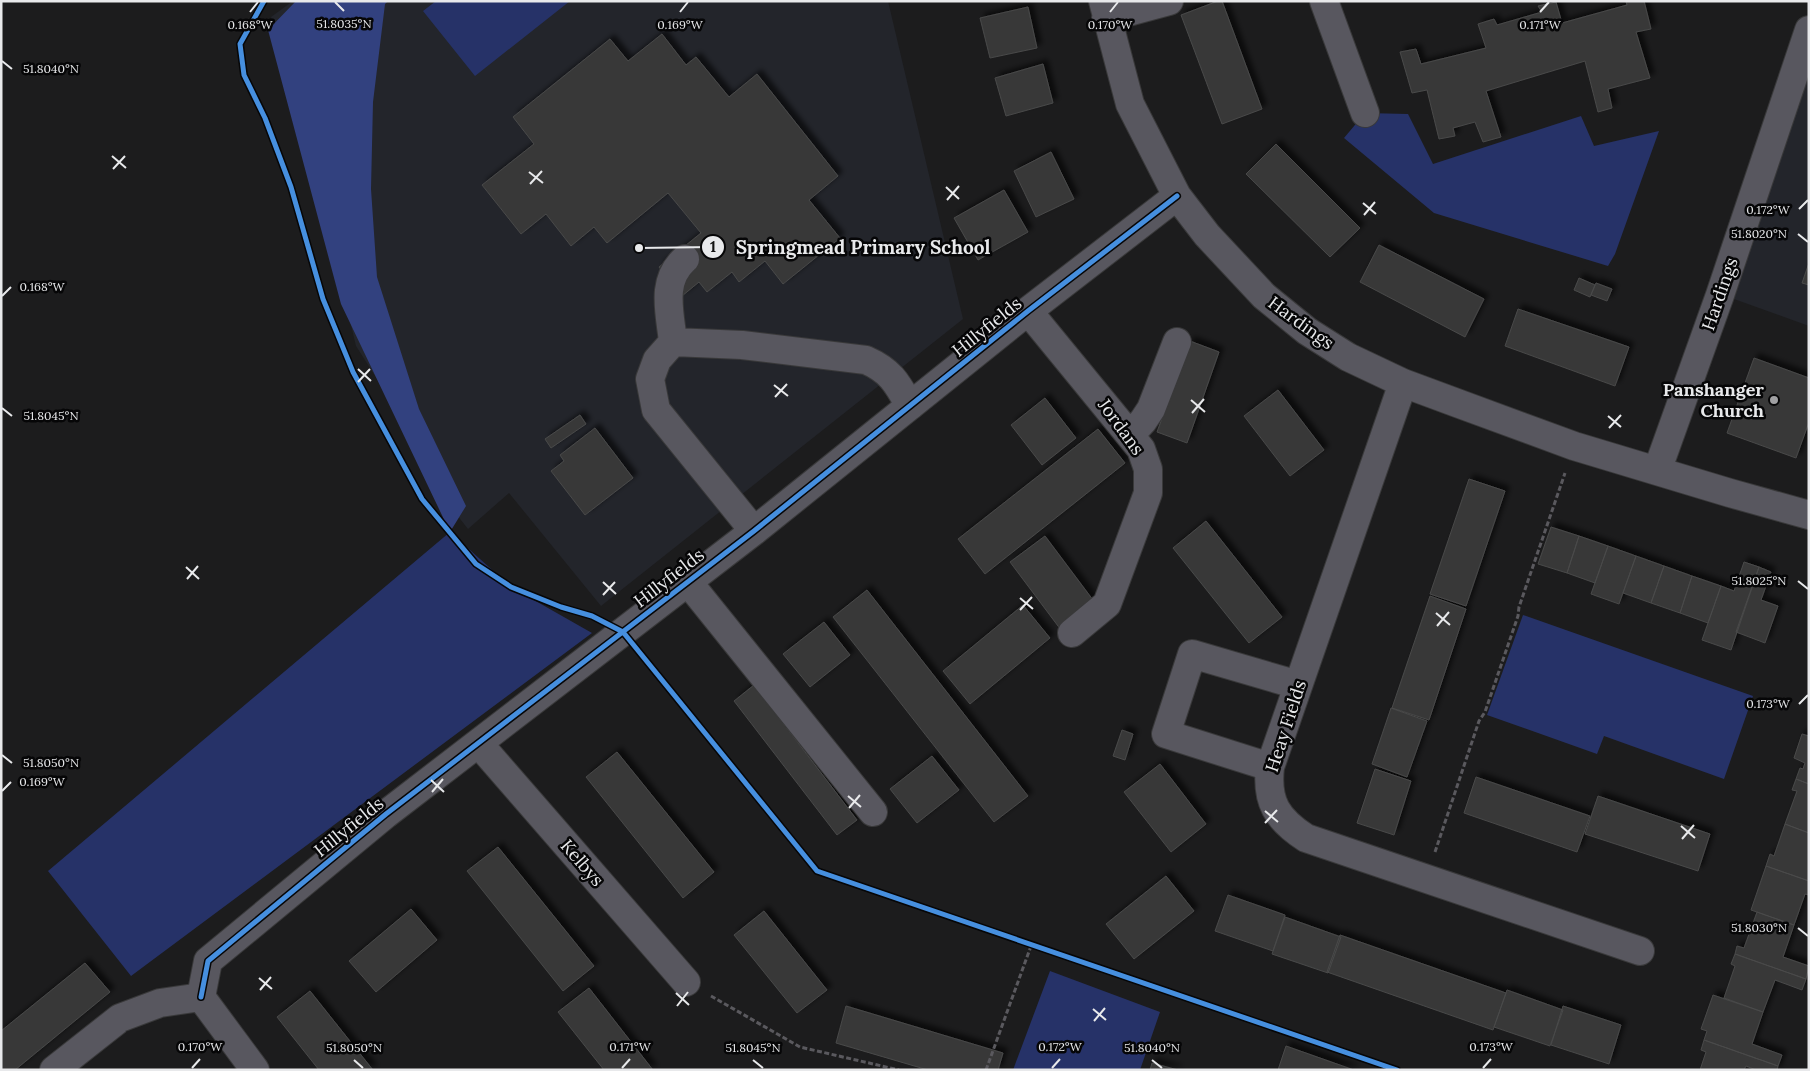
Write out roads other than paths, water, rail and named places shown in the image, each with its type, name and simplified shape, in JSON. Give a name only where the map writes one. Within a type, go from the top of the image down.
[{"type":"street","points":[[1104,10],[1169,1]]},
{"type":"street","points":[[1324,1],[1365,113]]},
{"type":"street","name":"Hardings","points":[[1104,10],[1130,104],[1177,196],[1207,235],[1264,296],[1307,331],[1348,357],[1403,383],[1574,446],[1809,515]]},
{"type":"street","name":"Hardings","points":[[1657,471],[1720,296],[1809,30]]},
{"type":"street","name":"Hillyfields","points":[[201,997],[208,961],[386,814],[754,531],[1028,311],[1177,196]]},
{"type":"street","points":[[673,342],[667,309],[668,288],[678,265],[685,258]]},
{"type":"street","name":"Jordans","points":[[1028,311],[1141,449],[1148,469],[1148,493],[1107,604],[1072,633]]},
{"type":"street","points":[[673,342],[742,345],[866,360],[883,368],[900,388],[910,406]]},
{"type":"street","points":[[673,342],[657,360],[650,379],[656,410],[754,531]]},
{"type":"street","points":[[1130,435],[1144,421],[1151,409],[1176,342]]},
{"type":"street","name":"Heay Fields","points":[[1403,383],[1270,767],[1268,783],[1271,798],[1278,815],[1290,827],[1306,838],[1640,951]]},
{"type":"street","points":[[688,582],[873,812]]},
{"type":"street","points":[[1270,767],[1166,734],[1192,654],[1298,685]]},
{"type":"street","name":"Kelbys","points":[[479,744],[686,982]]},
{"type":"street","points":[[54,1070],[120,1018],[160,1003],[201,997],[256,1070]]},
{"type":"place","name":"Springmead Primary School","points":[[639,248]]},
{"type":"place","name":"Panshanger Church","points":[[1774,400]]}]
